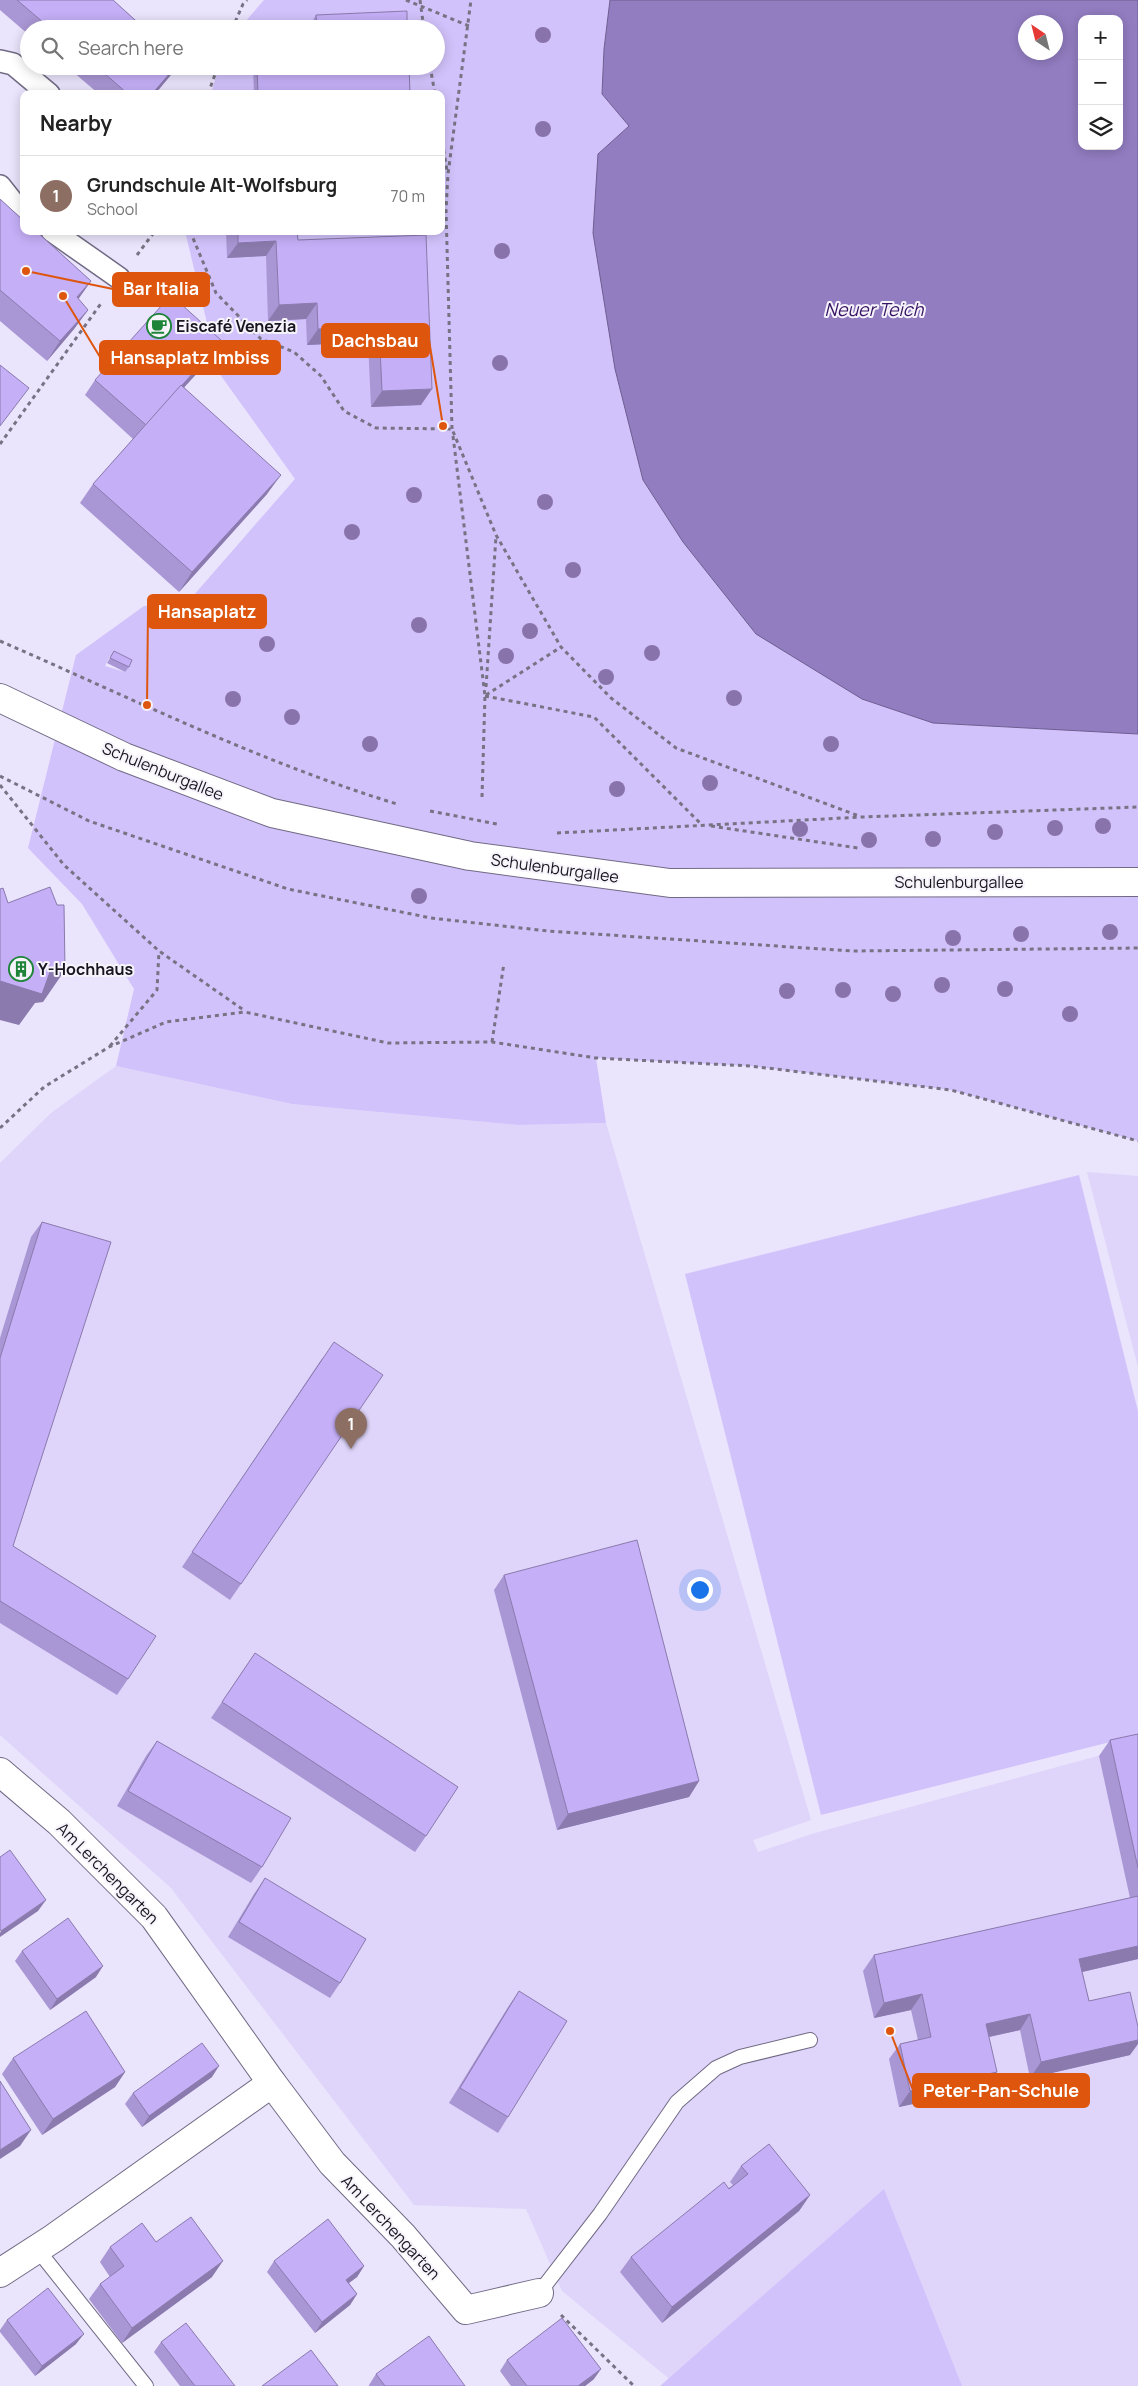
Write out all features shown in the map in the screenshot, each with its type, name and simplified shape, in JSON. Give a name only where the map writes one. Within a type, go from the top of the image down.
[{"type":"street","points":[[0,61],[13,64],[20,70]]},
{"type":"street","points":[[26,75],[44,90]]},
{"type":"street","points":[[0,186],[15,205],[20,208]]},
{"type":"street","points":[[58,235],[119,278]]},
{"type":"street","name":"Schulenburgallee","points":[[0,698],[124,757],[272,814],[470,856],[670,883],[1138,882]]},
{"type":"street","name":"Am Lerchengarten","points":[[0,1772],[59,1822],[154,1917],[272,2083],[332,2163],[403,2236],[466,2310],[539,2293]]},
{"type":"street","points":[[0,2272],[37,2249],[272,2083]]},
{"type":"lane","points":[[539,2293],[600,2214],[650,2144],[677,2102],[716,2068],[740,2057],[810,2040]]},
{"type":"lane","points":[[37,2249],[146,2386]]},
{"type":"path","points":[[236,20],[243,4],[247,0]]},
{"type":"path","points":[[406,0],[420,2],[468,26]]},
{"type":"path","points":[[471,0],[448,174],[446,210],[452,429],[485,696]]},
{"type":"path","points":[[420,2],[423,20]]},
{"type":"path","points":[[209,90],[215,75]]},
{"type":"path","points":[[432,75],[434,90]]},
{"type":"path","points":[[445,157],[448,174]]},
{"type":"path","points":[[0,444],[152,235]]},
{"type":"path","points":[[192,235],[216,293],[261,339],[294,352],[321,376],[344,411],[376,428],[452,429]]},
{"type":"path","points":[[452,429],[496,535],[561,647],[611,698],[676,748],[862,817]]},
{"type":"path","points":[[482,797],[485,696],[496,535]]},
{"type":"path","points":[[0,640],[251,752],[330,784],[401,806]]},
{"type":"path","points":[[485,696],[561,647]]},
{"type":"path","points":[[485,696],[594,717],[702,824],[865,849]]},
{"type":"path","points":[[0,776],[89,821],[288,889],[431,918],[548,931],[852,951],[1138,948]]},
{"type":"path","points":[[0,785],[64,865],[159,951],[245,1012]]},
{"type":"path","points":[[555,833],[702,824],[1138,807]]},
{"type":"path","points":[[420,809],[498,824]]},
{"type":"path","points":[[109,1047],[157,990],[159,951]]},
{"type":"path","points":[[492,1042],[504,963]]},
{"type":"path","points":[[0,1128],[44,1087],[109,1047],[166,1022],[245,1012],[388,1043],[492,1042],[596,1058],[750,1066],[951,1090],[1138,1141]]},
{"type":"path","points":[[539,2293],[634,2386]]},
{"type":"shaded area","points":[[264,0],[610,0],[604,49],[602,94],[629,126],[598,154],[643,480],[683,542],[756,634],[933,723],[1138,734],[1138,1141],[951,1090],[750,1066],[596,1058],[606,1123],[518,1125],[292,1104],[116,1066],[134,989],[82,904],[28,848],[76,655],[144,606],[186,604],[295,479],[219,373],[186,235],[445,235],[445,90],[212,90],[216,75],[445,75],[445,20],[247,20]],"holes":[[[110,656],[128,665],[125,672],[105,666]]]},
{"type":"shaded area","points":[[116,1066],[292,1104],[518,1125],[606,1123],[811,1820],[753,1840],[758,1852],[815,1833],[1138,1745],[1138,2386],[678,2386],[562,2291],[526,2209],[414,2205],[171,1888],[0,1735],[0,1163],[51,1113]]},
{"type":"shaded area","points":[[1087,1172],[1138,1176],[1138,1367]]},
{"type":"shaded area","points":[[1079,1175],[1138,1411],[1138,1735],[821,1815],[685,1274]]},
{"type":"shaded area","points":[[884,2189],[962,2386],[660,2386]]},
{"type":"water","name":"Neuer Teich","points":[[610,0],[1138,0],[1138,734],[933,723],[862,699],[756,634],[683,542],[643,480],[615,369],[593,233],[598,154],[629,126],[602,94],[604,49]]},
{"type":"building","points":[[17,0],[113,0],[135,20],[40,20]]},
{"type":"building","points":[[407,11],[407,20],[316,20],[316,15]]},
{"type":"building","points":[[106,75],[168,75],[155,90],[123,90]]},
{"type":"building","points":[[257,75],[409,75],[410,90],[258,90]]},
{"type":"building","points":[[0,199],[20,217],[20,235],[40,235],[91,281],[77,297],[88,310],[60,341],[0,290]]},
{"type":"building","points":[[238,235],[297,235],[298,240],[426,235],[432,389],[382,391],[379,327],[318,329],[317,303],[279,305],[276,241],[238,243]]},
{"type":"building","points":[[171,295],[222,341],[146,425],[95,380]]},
{"type":"building","points":[[0,365],[29,388],[0,426]]},
{"type":"building","points":[[181,385],[281,475],[192,572],[93,484]]},
{"type":"building","points":[[114,651],[132,660],[129,667],[110,658]]},
{"type":"building","points":[[50,887],[57,905],[64,905],[65,970],[50,972],[42,994],[0,981],[0,889],[3,888],[8,903]]},
{"type":"building","points":[[42,1222],[111,1242],[13,1546],[156,1636],[128,1679],[0,1601],[0,1358]]},
{"type":"building","points":[[334,1342],[383,1375],[241,1584],[192,1552]]},
{"type":"building","points":[[637,1540],[699,1781],[568,1814],[504,1575]]},
{"type":"building","points":[[255,1653],[458,1787],[426,1836],[222,1702]]},
{"type":"building","points":[[1138,1734],[1138,1868],[1110,1740]]},
{"type":"building","points":[[157,1741],[291,1818],[262,1867],[128,1791]]},
{"type":"building","points":[[10,1850],[46,1900],[1,1931],[0,1857]]},
{"type":"building","points":[[265,1878],[366,1939],[340,1983],[239,1922]]},
{"type":"building","points":[[1138,1896],[1138,1946],[1079,1959],[1089,2001],[1130,1992],[1138,2027],[1138,2040],[1041,2062],[1030,2014],[986,2024],[997,2072],[910,2091],[900,2044],[931,2037],[922,1994],[884,2003],[874,1955]]},
{"type":"building","points":[[68,1918],[103,1966],[57,1999],[22,1951]]},
{"type":"building","points":[[519,1991],[567,2021],[508,2117],[460,2088]]},
{"type":"building","points":[[86,2011],[125,2072],[53,2119],[13,2058]]},
{"type":"building","points":[[202,2043],[219,2066],[149,2116],[133,2093]]},
{"type":"building","points":[[0,2081],[31,2130],[0,2150]]},
{"type":"building","points":[[769,2144],[810,2195],[672,2307],[631,2257],[724,2182],[729,2189],[748,2174],[741,2166]]},
{"type":"building","points":[[191,2217],[223,2261],[132,2328],[100,2284],[124,2266],[110,2247],[142,2223],[156,2242]]},
{"type":"building","points":[[328,2219],[364,2266],[346,2280],[357,2294],[322,2322],[274,2261]]},
{"type":"building","points":[[48,2288],[84,2334],[42,2366],[7,2320]]},
{"type":"building","points":[[562,2318],[601,2369],[578,2386],[527,2386],[507,2360]]},
{"type":"building","points":[[186,2323],[235,2386],[195,2386],[161,2342]]},
{"type":"building","points":[[429,2336],[465,2386],[385,2386],[376,2374]]},
{"type":"building","points":[[311,2350],[338,2386],[262,2386]]},
{"type":"place","name":"Bar Italia","points":[[26,271]]},
{"type":"place","name":"Hansaplatz Imbiss","points":[[63,296]]},
{"type":"place","name":"Eiscafé Venezia","points":[[159,326]]},
{"type":"place","name":"Dachsbau","points":[[443,426]]},
{"type":"place","name":"Hansaplatz","points":[[147,705]]},
{"type":"place","name":"Y-Hochhaus","points":[[21,969]]},
{"type":"place","name":"Grundschule Alt-Wolfsburg","points":[[351,1449]]},
{"type":"place","name":"Peter-Pan-Schule","points":[[890,2031]]}]
